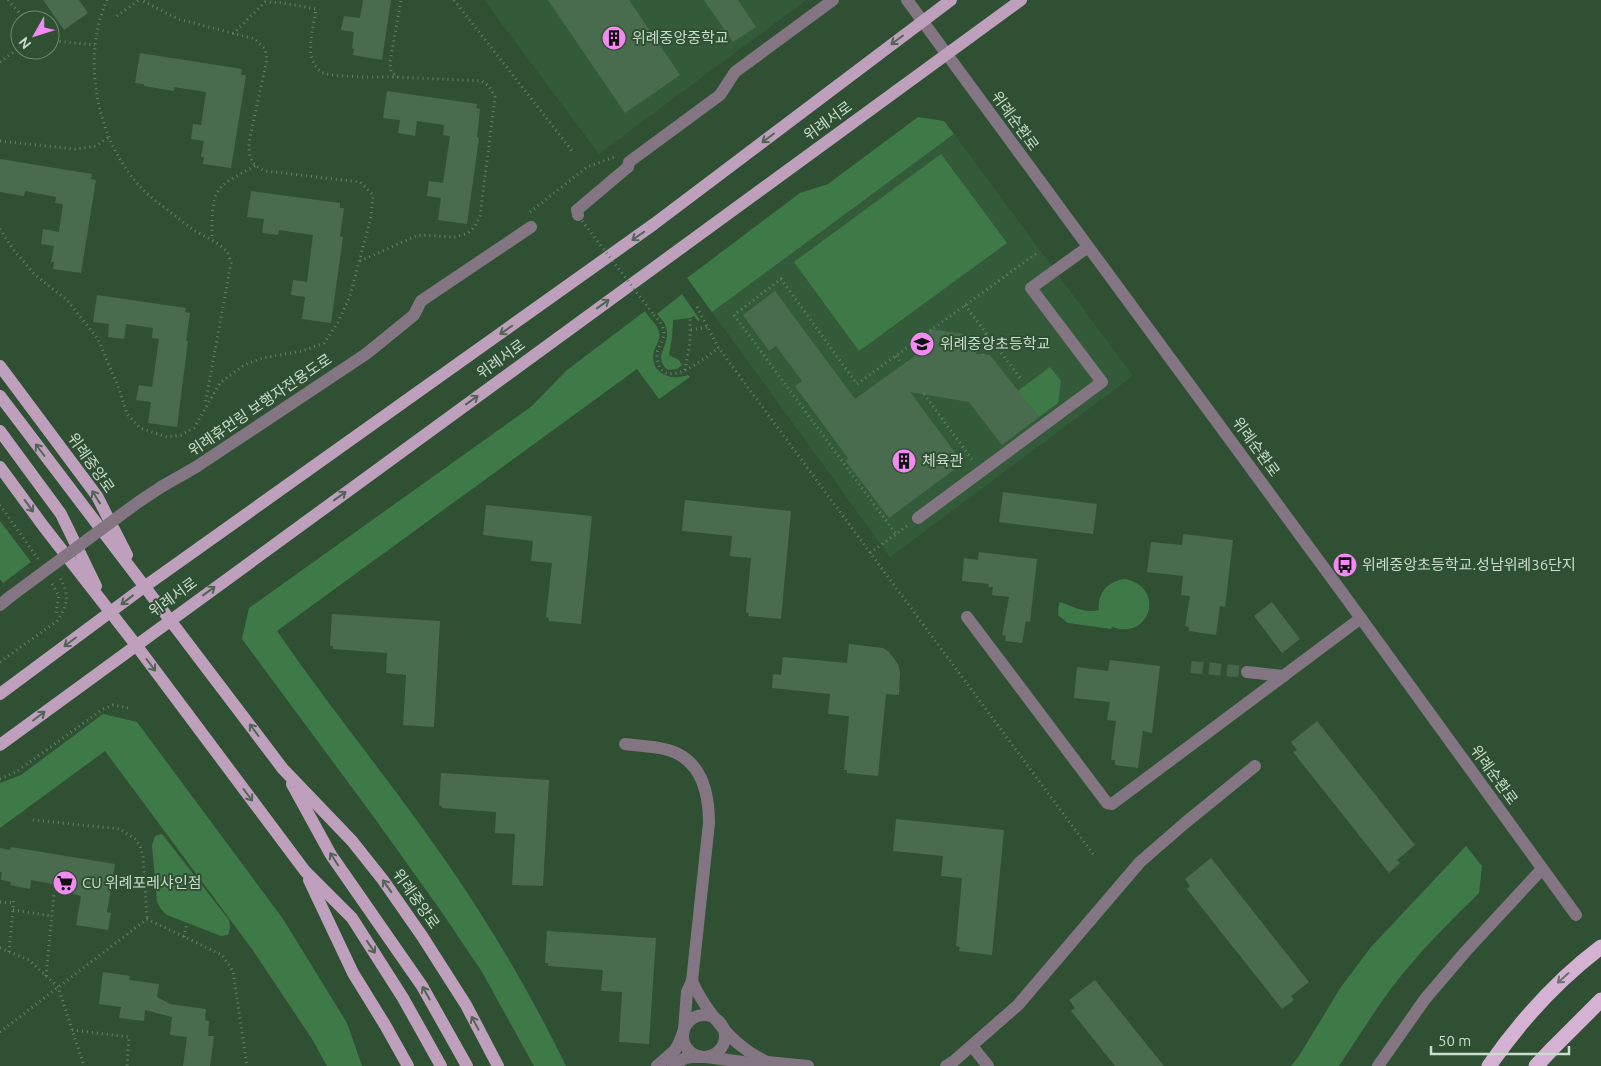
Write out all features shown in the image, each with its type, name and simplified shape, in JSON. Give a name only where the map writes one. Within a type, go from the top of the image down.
[{"type":"highway","points":[[1489,1066],[1521,1022],[1551,989],[1601,947]]},
{"type":"highway","points":[[1536,1066],[1601,1000]]},
{"type":"main road","name":"위례서로","points":[[0,694],[144,586],[654,224],[951,0]]},
{"type":"main road","name":"위례서로","points":[[0,745],[1021,0]]},
{"type":"main road","name":"위례중앙로","points":[[0,366],[97,496],[144,586]]},
{"type":"main road","name":"위례중앙로","points":[[0,396],[283,769],[352,841],[383,880],[422,936],[461,998],[498,1066]]},
{"type":"main road","points":[[0,431],[61,514],[110,613]]},
{"type":"main road","points":[[0,467],[136,645],[304,871],[352,918],[403,998],[441,1066]]},
{"type":"main road","name":"위례중앙로","points":[[283,769],[331,855],[422,986],[467,1066]]},
{"type":"main road","points":[[304,871],[353,973],[408,1066]]},
{"type":"street","points":[[578,216],[577,210],[628,167],[629,162],[720,95],[735,72],[833,0]]},
{"type":"street","name":"위례순환로","points":[[907,0],[1361,618],[1576,915]]},
{"type":"street","name":"위례휴먼링 보행자전용도로","points":[[0,605],[137,503],[196,467],[366,354],[414,315],[421,300],[531,227]]},
{"type":"street","points":[[918,518],[1102,382],[1032,288],[1088,247]]},
{"type":"street","points":[[968,617],[1107,803],[1112,804],[1361,618]]},
{"type":"street","points":[[1246,672],[1284,676]]},
{"type":"street","points":[[625,744],[664,749],[678,754],[690,762],[701,776],[708,799],[709,823],[692,981],[687,992],[682,1037],[688,1050],[699,1056],[750,1063],[767,1062],[808,1066]]},
{"type":"street","points":[[946,1066],[1018,1006],[1140,862],[1255,766]]},
{"type":"street","points":[[1378,1066],[1425,999],[1466,951],[1542,869]]},
{"type":"street","points":[[673,1066],[691,1056],[706,1057],[718,1051],[724,1039],[722,1026],[700,998],[692,981]]},
{"type":"street","points":[[657,1066],[675,1050],[687,1024],[698,1016],[705,1015],[718,1021],[736,1043],[767,1062]]},
{"type":"street","points":[[972,1046],[988,1066]]},
{"type":"path","points":[[8,0],[17,10]]},
{"type":"path","points":[[107,0],[98,25],[95,45],[95,78],[99,100],[113,148],[122,164],[153,199],[220,246],[228,253],[231,263],[205,408]]},
{"type":"path","points":[[0,230],[12,248],[35,275],[67,300],[98,339],[119,389],[127,414],[140,428],[167,437],[181,435],[194,428],[220,383],[244,365],[263,358],[302,351],[324,343],[338,322],[350,296],[371,217],[373,195],[360,182],[265,171],[255,166],[249,156],[249,142],[267,59],[265,50],[255,40],[178,19],[140,0],[117,16]]},
{"type":"path","points":[[398,77],[391,72],[390,62],[401,0]]},
{"type":"path","points":[[454,0],[573,152]]},
{"type":"path","points":[[233,34],[265,2],[284,3],[316,9],[311,56],[320,72],[338,76],[482,82],[489,86],[495,97],[480,216],[475,226],[468,233],[456,236],[418,235],[359,261]]},
{"type":"path","points":[[60,41],[95,45]]},
{"type":"path","points":[[0,141],[76,149],[96,146],[109,137]]},
{"type":"path","points":[[212,236],[212,205],[217,191],[227,180],[255,166]]},
{"type":"path","points":[[578,216],[663,328],[662,342],[658,352],[660,368],[671,374],[680,373],[719,348]]},
{"type":"path","points":[[896,534],[734,315],[780,280],[858,384],[1038,253]]},
{"type":"path","points":[[966,305],[1021,379]]},
{"type":"path","points":[[697,307],[719,348],[1093,854]]},
{"type":"path","points":[[684,371],[688,357],[691,330],[690,318]]},
{"type":"path","points":[[691,330],[708,327]]},
{"type":"path","points":[[983,355],[986,332]]},
{"type":"path","points":[[896,356],[901,363]]},
{"type":"path","points":[[924,394],[981,471]]},
{"type":"path","points":[[870,553],[918,518]]},
{"type":"path","points":[[0,662],[57,622],[63,613],[67,601]]},
{"type":"path","points":[[0,779],[16,772],[103,709],[113,706],[128,708]]},
{"type":"path","points":[[33,820],[120,828],[135,839],[140,846],[143,856],[147,919]]},
{"type":"path","points":[[144,876],[155,878]]},
{"type":"path","points":[[46,976],[54,894]]},
{"type":"path","points":[[10,952],[14,898]]},
{"type":"path","points":[[0,902],[14,903]]},
{"type":"path","points":[[13,910],[52,916]]},
{"type":"path","points":[[147,919],[222,955],[233,971],[247,1066]]},
{"type":"path","points":[[0,1032],[147,919]]},
{"type":"path","points":[[184,937],[187,922]]},
{"type":"path","points":[[0,948],[29,960],[58,987],[84,1066]]},
{"type":"path","points":[[72,1030],[129,1037],[127,1066]]},
{"type":"shaded area","points":[[484,0],[806,0],[599,154]]},
{"type":"shaded area","points":[[918,117],[944,121],[954,134],[712,312],[687,278],[800,193],[828,184]]},
{"type":"shaded area","name":"위례중앙초등학교","points":[[954,134],[1133,376],[890,557],[712,312]]},
{"type":"shaded area","points":[[941,154],[1007,243],[859,351],[794,262]]},
{"type":"shaded area","points":[[682,294],[700,320],[698,321],[694,316],[673,320],[669,355],[679,360],[682,365],[677,369],[668,370],[661,360],[667,333],[666,327],[657,314]]},
{"type":"shaded area","points":[[645,311],[659,332],[659,340],[653,356],[656,368],[663,374],[671,377],[688,375],[690,377],[659,399],[637,369],[277,631],[443,857],[509,959],[566,1066],[534,1066],[482,972],[441,911],[242,639],[249,608],[532,406],[567,370]]},
{"type":"shaded area","points":[[1050,367],[1061,381],[1058,403],[1039,417],[1018,391]]},
{"type":"shaded area","points":[[0,521],[31,562],[3,583],[0,579]]},
{"type":"shaded area","points":[[1125,579],[1138,584],[1146,592],[1149,601],[1148,611],[1144,620],[1136,627],[1125,629],[1112,627],[1111,629],[1068,623],[1058,615],[1059,602],[1088,611],[1099,610],[1100,598],[1105,589],[1113,582]]},
{"type":"shaded area","points":[[103,714],[137,722],[283,919],[347,1023],[362,1066],[327,1066],[312,1039],[252,949],[105,751],[0,828],[0,783],[21,775]]},
{"type":"shaded area","points":[[162,834],[229,920],[230,928],[228,935],[221,936],[167,915],[161,909],[157,902],[152,845],[155,836]]},
{"type":"shaded area","points":[[1466,846],[1482,866],[1479,893],[1400,977],[1339,1066],[1291,1066],[1341,987],[1371,947]]},
{"type":"building","points":[[43,0],[79,0],[88,13],[64,30],[60,24],[60,10],[50,10]]},
{"type":"building","points":[[363,0],[391,0],[382,60],[353,55],[354,32],[341,30],[344,16],[360,18]]},
{"type":"building","name":"위례중앙중학교","points":[[548,0],[629,0],[680,75],[625,113]]},
{"type":"building","name":"위례중앙중학교","points":[[704,0],[738,0],[756,27],[733,42]]},
{"type":"building","points":[[140,53],[242,69],[241,75],[246,75],[231,168],[203,164],[204,157],[201,157],[204,141],[191,139],[193,124],[201,125],[206,92],[174,87],[174,91],[135,83]]},
{"type":"building","points":[[387,91],[477,104],[476,108],[480,109],[477,137],[479,138],[467,224],[438,220],[441,198],[427,196],[429,181],[443,183],[450,136],[443,135],[444,125],[417,121],[415,136],[398,133],[400,120],[383,118]]},
{"type":"building","points":[[0,159],[92,174],[91,179],[96,180],[81,273],[53,269],[54,262],[51,262],[54,246],[41,244],[43,229],[59,232],[63,204],[55,203],[56,197],[25,191],[24,196],[0,192]]},
{"type":"building","points":[[251,191],[340,203],[340,208],[344,208],[340,236],[343,237],[331,323],[302,319],[305,297],[291,295],[293,280],[307,282],[313,235],[279,230],[278,235],[262,233],[264,219],[247,217]]},
{"type":"building","points":[[775,291],[855,399],[927,347],[929,329],[978,336],[976,354],[990,355],[1039,417],[1002,445],[969,402],[910,392],[963,463],[889,518],[845,460],[848,458],[795,386],[802,381],[776,346],[769,351],[743,315]]},
{"type":"building","points":[[97,295],[186,308],[185,312],[190,313],[177,427],[148,423],[151,402],[136,400],[139,385],[152,387],[159,339],[152,338],[153,328],[126,324],[124,339],[108,337],[109,324],[93,322]]},
{"type":"building","points":[[1003,492],[1097,504],[1093,534],[999,522]]},
{"type":"building","points":[[685,500],[791,511],[781,619],[748,616],[749,613],[746,612],[751,558],[730,556],[732,536],[682,531]]},
{"type":"building","points":[[486,505],[592,516],[581,624],[549,621],[549,618],[546,617],[552,563],[531,561],[533,541],[483,535]]},
{"type":"building","points":[[1183,534],[1233,540],[1225,607],[1220,606],[1216,635],[1189,631],[1189,627],[1185,626],[1190,596],[1181,595],[1183,576],[1147,572],[1151,542],[1182,545]]},
{"type":"building","points":[[979,552],[1037,559],[1030,622],[1026,621],[1022,643],[1005,641],[1006,636],[1002,635],[1009,597],[992,595],[993,587],[988,587],[989,584],[962,581],[964,558],[978,560]]},
{"type":"building","points":[[1272,602],[1300,639],[1282,653],[1254,616]]},
{"type":"building","points":[[332,614],[440,621],[434,727],[403,725],[406,675],[386,673],[387,653],[333,649],[333,646],[330,646]]},
{"type":"building","points":[[849,644],[883,648],[889,652],[898,664],[900,672],[899,695],[886,694],[878,776],[847,773],[847,770],[844,770],[849,716],[828,714],[830,694],[772,688],[773,674],[781,675],[783,657],[847,663]]},
{"type":"building","points":[[1110,660],[1160,666],[1152,733],[1143,731],[1138,768],[1115,765],[1115,760],[1111,760],[1116,721],[1107,720],[1110,702],[1074,698],[1077,667],[1108,671]]},
{"type":"building","points":[[1317,721],[1415,845],[1397,860],[1400,863],[1389,873],[1293,752],[1297,750],[1291,742]]},
{"type":"building","points":[[441,773],[549,780],[543,886],[512,885],[515,834],[495,833],[496,812],[442,808],[439,805]]},
{"type":"building","points":[[896,819],[1004,830],[992,955],[959,951],[960,947],[956,946],[962,878],[941,876],[943,856],[893,851]]},
{"type":"building","points":[[11,847],[115,864],[107,912],[111,913],[108,930],[76,925],[81,896],[73,894],[74,888],[31,880],[30,889],[10,885],[11,882],[1,880],[0,848],[10,850]]},
{"type":"building","points":[[1211,858],[1309,982],[1291,996],[1294,1000],[1282,1009],[1187,889],[1190,886],[1185,879]]},
{"type":"building","points":[[547,931],[656,938],[649,1044],[619,1042],[622,992],[601,991],[603,970],[548,966],[548,963],[545,963]]},
{"type":"building","points":[[103,972],[130,976],[129,980],[159,984],[157,997],[170,1004],[206,1009],[205,1020],[209,1021],[208,1036],[214,1036],[210,1066],[183,1066],[187,1037],[170,1035],[172,1017],[145,1010],[144,1021],[119,1018],[121,1007],[99,1004]]},
{"type":"building","points":[[1095,980],[1164,1066],[1115,1066],[1071,1011],[1075,1008],[1069,1000]]},
{"type":"tunnel","points":[[1191,667],[1247,672]]},
{"type":"place","name":"위례중앙중학교","points":[[614,38]]},
{"type":"place","name":"위례중앙초등학교","points":[[922,344]]},
{"type":"place","name":"체육관","points":[[904,461]]},
{"type":"place","name":"위례중앙초등학교.성남위례36단지","points":[[1345,565]]},
{"type":"place","name":"CU 위례포레샤인점","points":[[65,883]]}]
